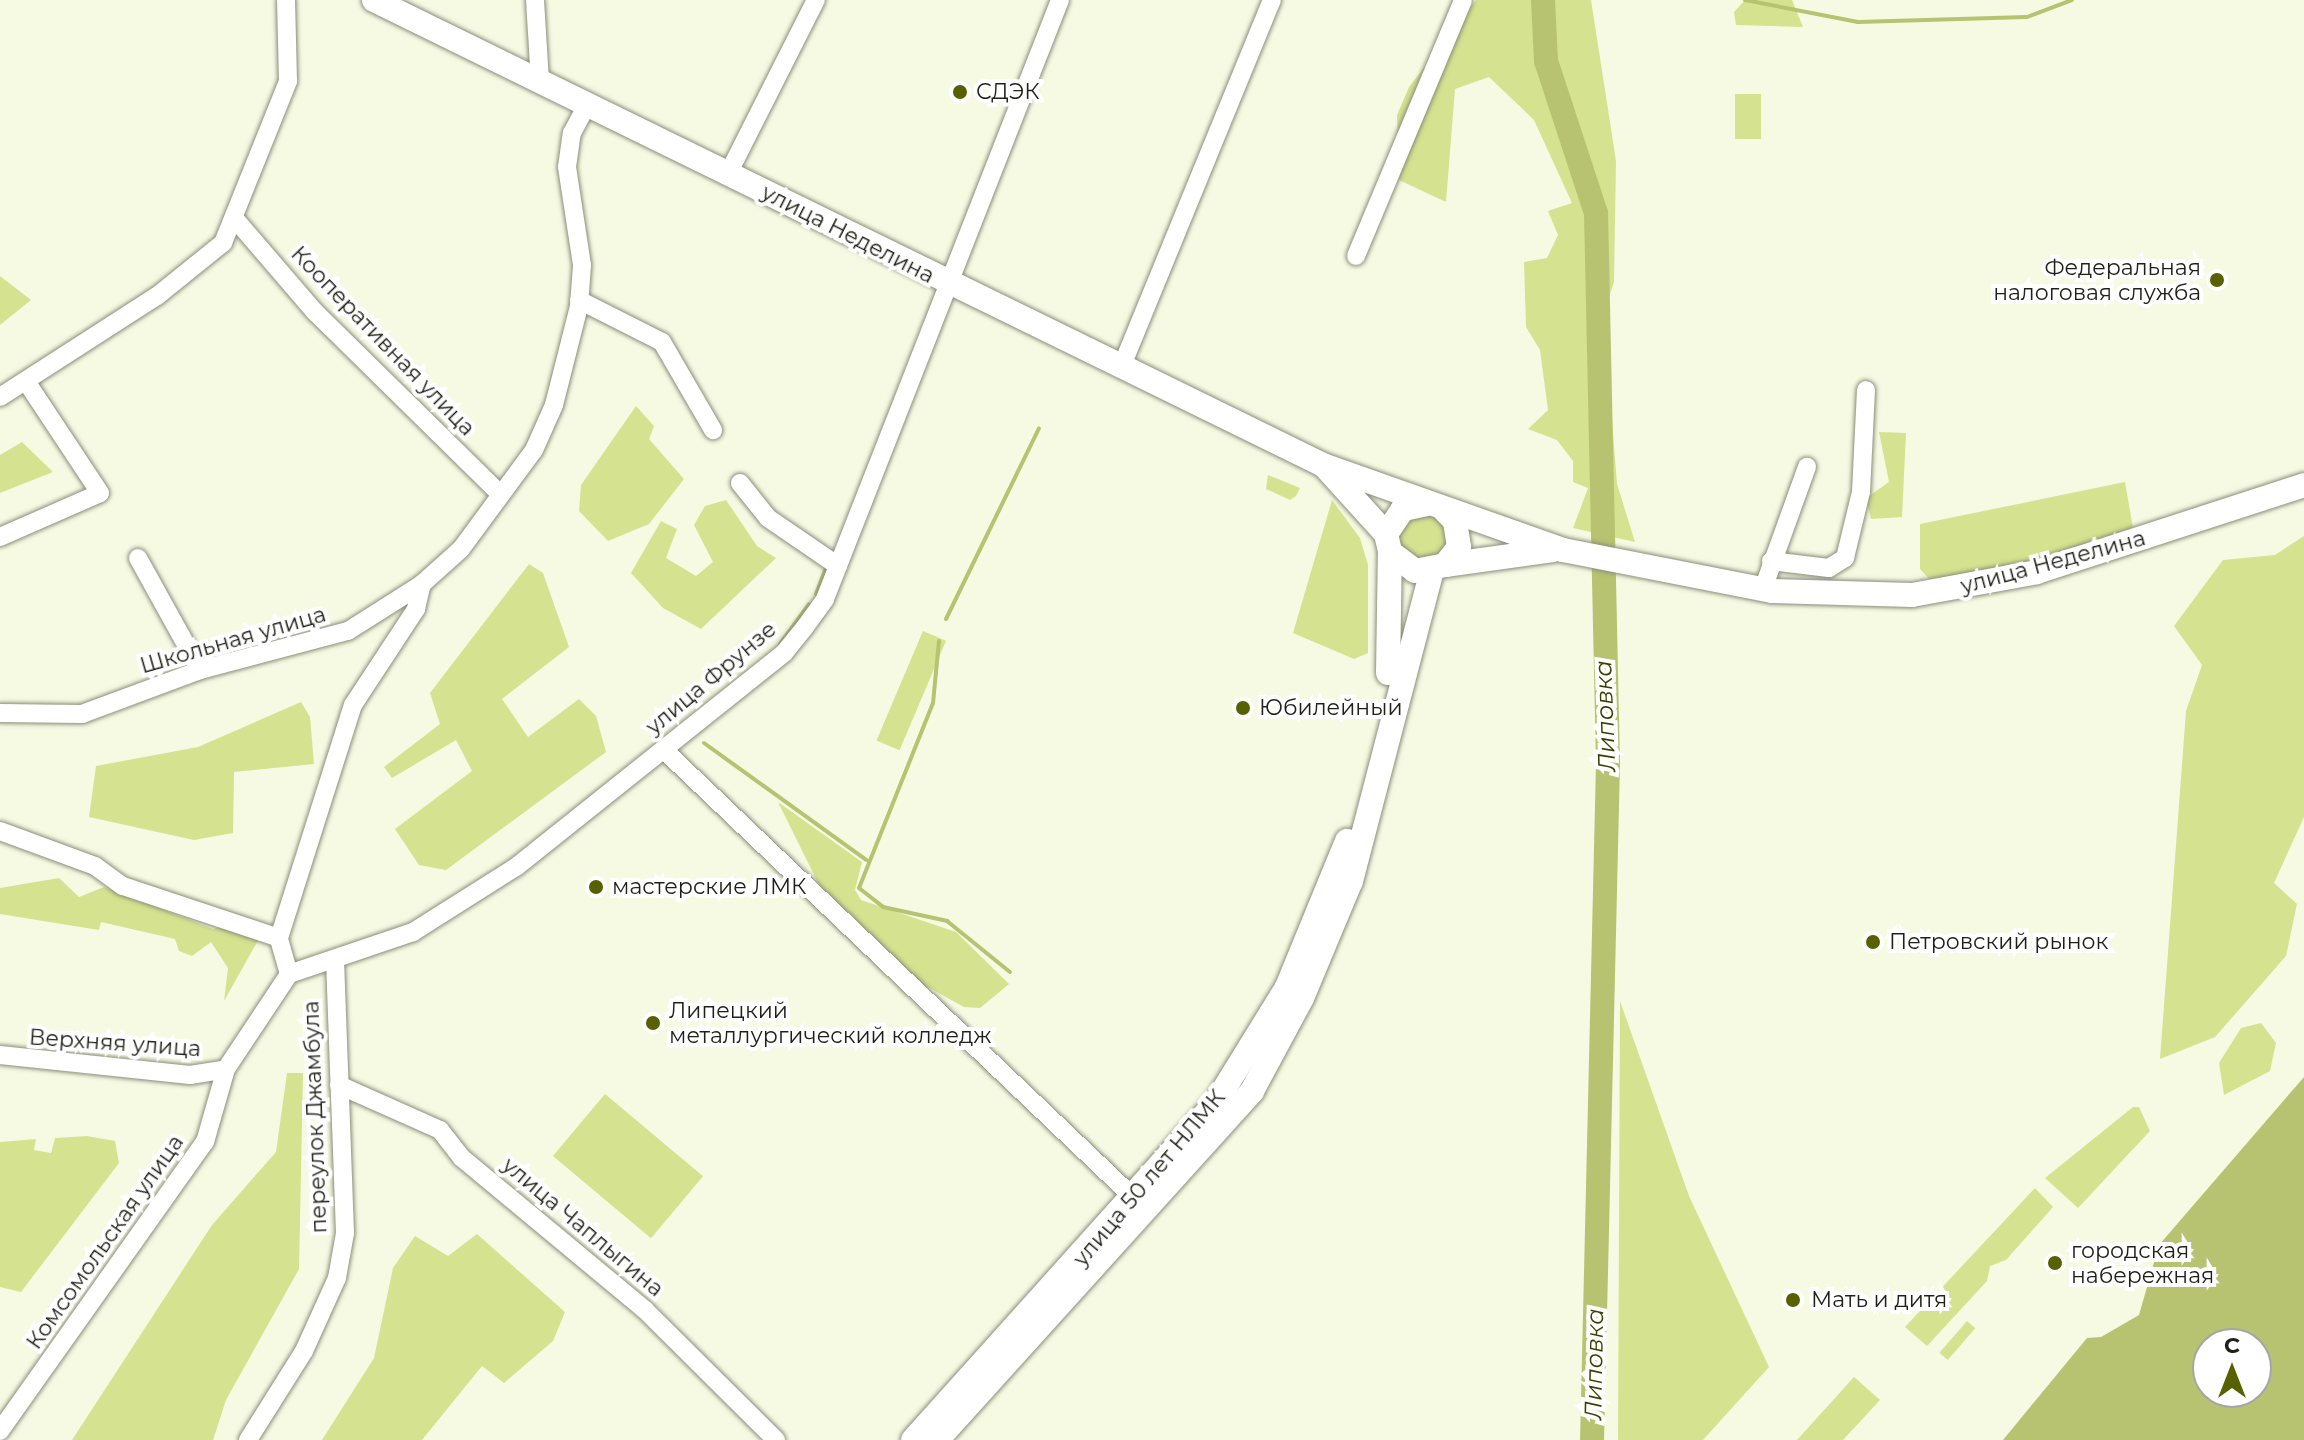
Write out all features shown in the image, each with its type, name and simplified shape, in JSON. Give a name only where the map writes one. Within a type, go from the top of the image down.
[{"type":"main road","name":"улица Неделина","points":[[374,0],[947,284],[1323,465],[1561,549],[1763,589],[1888,596],[1950,591],[2037,572],[2304,485]]},
{"type":"main road","points":[[1323,465],[1415,571],[1561,549]]},
{"type":"main road","points":[[1388,543],[1403,509],[1436,507],[1459,533],[1439,568]]},
{"type":"main road","name":"улица 50 лет НЛМК","points":[[913,1440],[1135,1199],[1216,1102],[1313,934],[1354,823],[1388,676],[1388,543]]},
{"type":"main road","name":"улица 50 лет НЛМК","points":[[937,1440],[1252,1091],[1302,998],[1351,881],[1439,568]]},
{"type":"street","points":[[0,397],[215,253],[235,219],[288,81],[286,0]]},
{"type":"street","points":[[535,0],[540,82]]},
{"type":"street","points":[[728,174],[816,0]]},
{"type":"street","name":"улица Фрунзе","points":[[289,974],[335,961],[444,915],[664,750],[784,653],[825,599],[1060,0]]},
{"type":"street","points":[[1121,368],[1272,0]]},
{"type":"street","points":[[1356,256],[1463,0]]},
{"type":"street","points":[[226,1069],[289,974],[279,938],[353,705],[416,609],[422,584],[461,549],[534,450],[554,405],[579,300],[567,167],[572,133],[587,105]]},
{"type":"street","name":"Кооперативная улица","points":[[235,219],[315,312],[500,494]]},
{"type":"street","points":[[579,300],[662,342],[713,430]]},
{"type":"street","points":[[0,537],[100,493],[26,381]]},
{"type":"street","points":[[1771,561],[1829,568],[1845,558],[1861,492],[1866,390]]},
{"type":"street","points":[[1763,589],[1807,467]]},
{"type":"street","points":[[740,483],[768,518],[838,566]]},
{"type":"street","points":[[138,558],[200,670]]},
{"type":"street","name":"Школьная улица","points":[[0,713],[73,716],[200,670],[348,631],[422,584]]},
{"type":"street","points":[[664,750],[1135,1199]]},
{"type":"street","points":[[0,831],[95,866],[123,886],[279,938]]},
{"type":"street","name":"переулок Джамбула","points":[[248,1440],[304,1351],[337,1278],[345,1233],[335,961]]},
{"type":"street","name":"Верхняя улица","points":[[0,1055],[190,1075],[226,1069]]},
{"type":"street","name":"Комсомольская улица","points":[[0,1431],[205,1142],[226,1069]]},
{"type":"street","name":"улица Чаплыгина","points":[[339,1085],[440,1130],[462,1158],[645,1310],[776,1440]]},
{"type":"shaded area","points":[[1476,0],[1591,0],[1616,161],[1614,282],[1588,360],[1594,414],[1612,420],[1617,484],[1635,542],[1573,528],[1588,488],[1573,482],[1573,461],[1557,440],[1528,429],[1548,410],[1540,350],[1526,327],[1524,262],[1547,258],[1558,235],[1548,211],[1572,203],[1534,120],[1489,77],[1455,89],[1446,202],[1399,180],[1397,115],[1409,87]]},
{"type":"shaded area","points":[[1745,0],[1792,0],[1803,27],[1736,25],[1734,12]]},
{"type":"shaded area","points":[[1735,94],[1761,94],[1761,139],[1735,139]]},
{"type":"shaded area","points":[[0,276],[31,300],[0,325]]},
{"type":"shaded area","points":[[636,406],[654,426],[649,439],[684,479],[649,524],[608,541],[579,511],[581,485]]},
{"type":"shaded area","points":[[1879,432],[1906,433],[1902,517],[1871,519],[1866,498],[1889,482]]},
{"type":"shaded area","points":[[22,442],[53,472],[0,493],[0,455]]},
{"type":"shaded area","points":[[1268,475],[1300,488],[1296,496],[1290,500],[1266,489]]},
{"type":"shaded area","points":[[2125,482],[2133,528],[2010,569],[1931,581],[1920,569],[1920,524]]},
{"type":"shaded area","points":[[726,500],[757,546],[776,558],[701,629],[663,608],[631,573],[661,521],[677,529],[666,558],[696,576],[713,562],[694,525],[705,506]]},
{"type":"shaded area","points":[[1332,500],[1360,538],[1368,565],[1368,653],[1354,659],[1293,633]]},
{"type":"shaded area","points":[[1439,513],[1453,544],[1426,566],[1398,544],[1400,525],[1405,518]]},
{"type":"shaded area","points":[[2304,536],[2304,817],[2274,883],[2297,904],[2286,956],[2215,1037],[2160,1059],[2186,711],[2202,665],[2174,626],[2223,560],[2275,555]]},
{"type":"shaded area","points":[[529,564],[543,573],[569,647],[502,699],[528,737],[579,699],[596,716],[606,752],[446,870],[419,865],[395,829],[472,771],[456,740],[392,778],[384,767],[440,724],[430,693]]},
{"type":"shaded area","points":[[923,631],[946,641],[900,750],[877,741]]},
{"type":"shaded area","points":[[301,702],[310,717],[314,764],[234,772],[233,833],[194,840],[89,817],[96,766],[198,747]]},
{"type":"shaded area","points":[[778,802],[862,862],[855,890],[861,900],[956,932],[1009,984],[980,1008],[964,1007],[913,979],[824,895]]},
{"type":"shaded area","points":[[59,878],[79,897],[104,887],[213,929],[228,925],[260,937],[224,1001],[228,968],[211,942],[192,956],[179,951],[175,939],[101,922],[99,930],[0,914],[0,888]]},
{"type":"shaded area","points":[[1620,1001],[1689,1196],[1769,1367],[1703,1440],[1618,1440]]},
{"type":"shaded area","points":[[2261,1023],[2276,1043],[2270,1071],[2224,1095],[2219,1063],[2241,1028]]},
{"type":"shaded area","points":[[287,1073],[303,1073],[299,1269],[226,1400],[213,1440],[72,1440],[212,1225],[276,1152]]},
{"type":"shaded area","points":[[2304,1077],[2304,1440],[2003,1440],[2087,1338],[2101,1337],[2139,1315],[2159,1245]]},
{"type":"shaded area","points":[[605,1094],[703,1176],[651,1238],[553,1156]]},
{"type":"shaded area","points":[[2133,1107],[2139,1107],[2150,1131],[2078,1208],[2045,1178]]},
{"type":"shaded area","points":[[87,1136],[115,1141],[119,1163],[21,1292],[0,1287],[0,1142],[36,1139],[34,1150],[51,1153],[55,1138]]},
{"type":"shaded area","points":[[2035,1188],[2053,1207],[2006,1260],[1990,1266],[1987,1281],[1927,1346],[1905,1327]]},
{"type":"shaded area","points":[[477,1234],[565,1312],[553,1341],[504,1383],[482,1366],[422,1440],[322,1440],[374,1358],[393,1268],[415,1236],[448,1256]]},
{"type":"shaded area","points":[[1967,1321],[1975,1328],[1948,1360],[1939,1353]]},
{"type":"shaded area","points":[[1854,1377],[1880,1400],[1843,1440],[1797,1440]]},
{"type":"waterway","name":"Липовка","points":[[1543,0],[1546,61],[1596,213],[1608,763],[1592,1440]]},
{"type":"waterway","points":[[1745,0],[1858,22],[2027,17],[2072,0]]},
{"type":"waterway","points":[[946,619],[1039,428]]},
{"type":"waterway","points":[[816,594],[827,565]]},
{"type":"waterway","points":[[780,644],[809,604]]},
{"type":"waterway","points":[[939,641],[933,703],[859,888],[883,907],[947,921],[1010,972]]},
{"type":"waterway","points":[[704,743],[866,860]]},
{"type":"place","name":"СДЭК","points":[[960,92]]},
{"type":"place","name":"Федеральная налоговая служба","points":[[2217,280]]},
{"type":"place","name":"Юбилейный","points":[[1243,708]]},
{"type":"place","name":"мастерские ЛМК","points":[[596,887]]},
{"type":"place","name":"Петровский рынок","points":[[1873,942]]},
{"type":"place","name":"Липецкий металлургический колледж","points":[[653,1023]]},
{"type":"place","name":"городская набережная","points":[[2055,1263]]},
{"type":"place","name":"Мать и дитя","points":[[1793,1300]]}]
